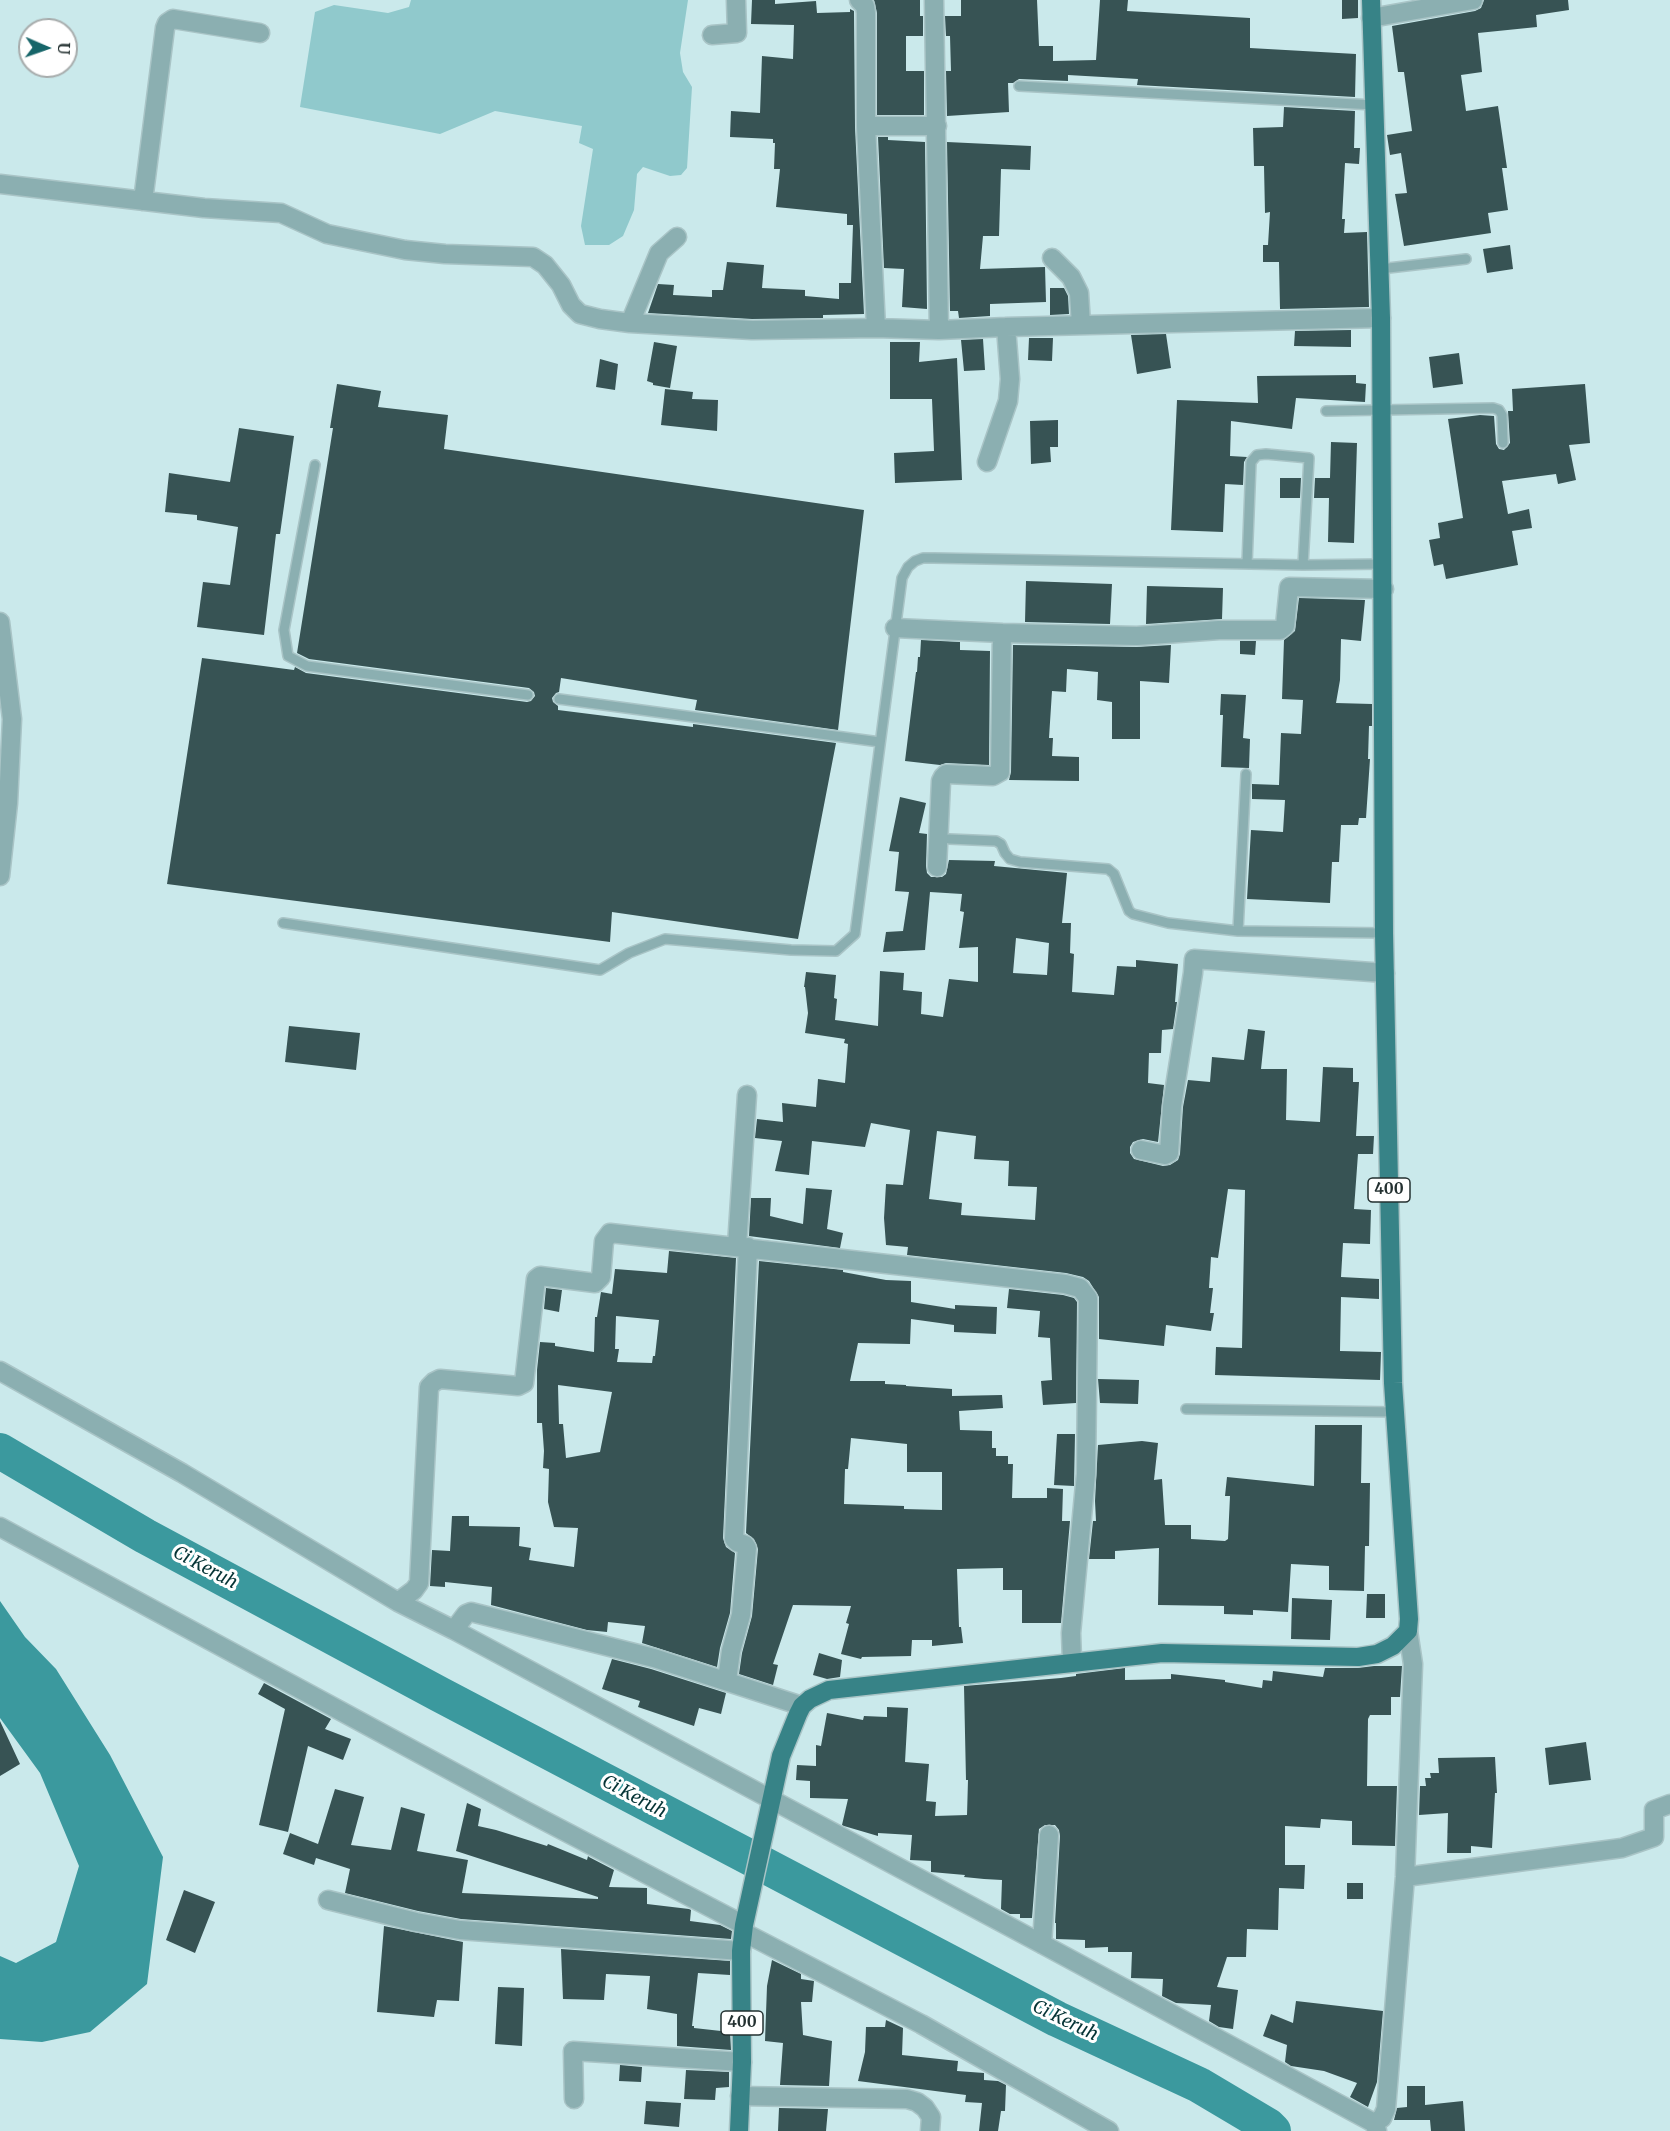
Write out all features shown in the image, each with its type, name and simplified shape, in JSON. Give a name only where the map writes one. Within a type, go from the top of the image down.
[{"type":"main road","name":"400","points":[[1371,9],[1381,318],[1384,933],[1393,1383],[1408,1631]]},
{"type":"main road","points":[[802,1706],[810,1699],[829,1690],[1161,1653],[1358,1657],[1377,1654],[1393,1646],[1408,1631]]},
{"type":"main road","name":"400","points":[[739,2131],[742,2062],[741,1951],[744,1924],[781,1756],[802,1706]]},
{"type":"street","points":[[712,35],[734,34],[738,31],[736,0]]},
{"type":"street","points":[[860,0],[865,6],[866,13],[866,126],[876,328]]},
{"type":"street","points":[[934,0],[939,330]]},
{"type":"street","points":[[1371,9],[1473,0]]},
{"type":"street","points":[[143,201],[167,22],[173,19],[260,33]]},
{"type":"street","points":[[866,126],[937,126]]},
{"type":"street","points":[[0,184],[143,201],[281,213],[327,234],[405,250],[445,254],[533,257],[561,285],[571,305],[580,314],[630,323],[752,330],[876,328],[939,330],[1381,318]]},
{"type":"street","points":[[630,323],[659,253],[677,237]]},
{"type":"street","points":[[1052,258],[1071,277],[1080,293],[1081,325]]},
{"type":"street","points":[[987,462],[1008,400],[1010,379],[1006,327]]},
{"type":"street","points":[[895,628],[1137,636],[1219,630],[1282,629],[1285,626],[1289,587],[1384,589]]},
{"type":"street","points":[[0,622],[12,719],[8,803],[0,876]]},
{"type":"street","points":[[937,867],[943,777],[946,774],[993,776],[1000,771],[1002,633]]},
{"type":"street","points":[[1141,1150],[1170,1154],[1172,1106],[1194,959],[1385,973]]},
{"type":"street","points":[[728,1680],[731,1651],[741,1615],[747,1548],[734,1539],[747,1095]]},
{"type":"street","points":[[398,1602],[414,1590],[419,1583],[429,1387],[440,1379],[518,1386],[524,1383],[536,1279],[540,1276],[595,1283],[601,1277],[604,1241],[610,1233],[742,1246],[1065,1284],[1080,1288],[1088,1298],[1086,1474],[1071,1633],[1072,1662]]},
{"type":"street","points":[[0,1371],[182,1473],[398,1602],[1042,1944],[1375,2127],[1386,2109],[1405,1877],[1413,1664],[1408,1631]]},
{"type":"street","points":[[0,1527],[522,1809],[744,1924],[1109,2131]]},
{"type":"street","points":[[454,1630],[466,1614],[471,1612],[654,1658],[728,1680],[802,1706]]},
{"type":"street","points":[[1405,1877],[1622,1848],[1654,1837],[1654,1809],[1670,1804]]},
{"type":"street","points":[[1042,1944],[1049,1835]]},
{"type":"street","points":[[328,1900],[416,1922],[460,1930],[741,1951]]},
{"type":"street","points":[[574,2100],[573,2051],[742,2062]]},
{"type":"street","points":[[740,2096],[907,2099],[925,2108],[931,2117],[930,2131]]},
{"type":"lane","points":[[1019,86],[1374,105]]},
{"type":"lane","points":[[1380,269],[1466,259]]},
{"type":"lane","points":[[1326,411],[1493,408],[1499,410],[1502,415],[1503,443]]},
{"type":"lane","points":[[1247,564],[1251,462],[1257,454],[1266,454],[1309,458],[1303,565]]},
{"type":"lane","points":[[315,465],[284,630],[288,656],[307,666],[528,695]]},
{"type":"lane","points":[[283,923],[600,970],[629,954],[665,939],[791,950],[836,951],[855,934],[902,578],[908,567],[924,558],[1303,565],[1383,564]]},
{"type":"lane","points":[[559,699],[880,742]]},
{"type":"lane","points":[[1238,931],[1246,774]]},
{"type":"lane","points":[[949,839],[996,841],[1001,844],[1010,859],[1020,862],[1108,869],[1114,874],[1129,911],[1168,923],[1238,931],[1384,933]]},
{"type":"lane","points":[[1186,1409],[1396,1412]]},
{"type":"shaded area","points":[[411,0],[688,0],[680,53],[683,72],[692,87],[687,168],[681,175],[670,176],[643,167],[637,174],[634,210],[623,236],[609,245],[585,245],[581,226],[593,149],[579,143],[582,126],[495,111],[440,134],[300,107],[315,12],[334,5],[388,13],[409,7]]},
{"type":"shaded area","points":[[0,1601],[25,1637],[56,1669],[110,1755],[163,1857],[147,1984],[90,2032],[42,2042],[0,2039],[0,1956],[16,1963],[56,1942],[79,1866],[40,1773],[0,1718]]},
{"type":"building","points":[[752,0],[775,0],[775,4],[816,1],[817,13],[850,12],[850,9],[854,11],[855,127],[864,314],[823,315],[823,318],[752,319],[648,313],[658,284],[674,285],[673,295],[712,297],[712,290],[723,290],[727,262],[764,265],[762,288],[805,290],[805,296],[839,299],[839,283],[851,283],[853,225],[847,225],[847,214],[776,207],[780,169],[774,169],[775,143],[773,139],[730,137],[731,111],[760,113],[762,56],[793,59],[794,25],[751,24]]},
{"type":"building","points":[[874,0],[920,0],[923,36],[906,36],[906,71],[924,71],[924,115],[877,115],[877,13]]},
{"type":"building","points":[[961,0],[1037,0],[1039,46],[1053,46],[1053,61],[1096,60],[1100,0],[1128,0],[1127,11],[1250,18],[1250,48],[1356,54],[1355,97],[1137,85],[1138,79],[1068,75],[1068,81],[1019,79],[1008,83],[1009,112],[947,116],[946,71],[951,71],[950,36],[946,36],[945,16],[961,16]]},
{"type":"building","points":[[1342,0],[1358,0],[1358,18],[1342,19]]},
{"type":"building","points":[[1484,0],[1568,0],[1569,10],[1536,15],[1537,27],[1478,33],[1482,72],[1461,75],[1466,111],[1498,106],[1507,168],[1502,168],[1508,210],[1488,213],[1491,233],[1404,246],[1395,194],[1407,193],[1401,153],[1390,155],[1387,135],[1412,131],[1404,72],[1398,72],[1392,26],[1475,11],[1481,8]]},
{"type":"building","points":[[1284,107],[1355,111],[1354,148],[1360,148],[1359,164],[1345,163],[1342,219],[1345,219],[1344,233],[1367,232],[1369,307],[1280,309],[1279,262],[1263,262],[1263,245],[1268,245],[1270,212],[1265,213],[1264,166],[1254,166],[1253,128],[1283,127]]},
{"type":"building","points":[[878,137],[888,137],[888,140],[925,142],[927,309],[902,307],[904,269],[884,268]]},
{"type":"building","points":[[947,142],[1031,146],[1030,170],[1001,169],[999,236],[983,236],[980,269],[1045,267],[1046,302],[990,304],[990,316],[959,318],[958,311],[950,311]]},
{"type":"building","points":[[1510,245],[1513,269],[1487,273],[1483,249]]},
{"type":"building","points":[[1050,288],[1064,288],[1068,296],[1069,314],[1050,315]]},
{"type":"building","points":[[1351,330],[1351,347],[1294,346],[1295,331]]},
{"type":"building","points":[[1166,334],[1171,368],[1137,374],[1131,335]]},
{"type":"building","points":[[1029,338],[1053,338],[1052,361],[1028,360]]},
{"type":"building","points":[[983,339],[985,370],[964,371],[961,340]]},
{"type":"building","points":[[654,342],[677,346],[670,388],[653,385],[647,381]]},
{"type":"building","points":[[890,342],[920,342],[919,362],[957,358],[962,480],[895,483],[894,453],[934,451],[932,399],[890,399]]},
{"type":"building","points":[[1459,353],[1463,384],[1433,388],[1429,357]]},
{"type":"building","points":[[600,359],[618,364],[615,390],[596,387]]},
{"type":"building","points":[[1356,375],[1356,383],[1366,384],[1365,402],[1296,398],[1292,429],[1231,421],[1230,456],[1247,457],[1244,462],[1243,485],[1225,484],[1223,532],[1171,530],[1177,400],[1258,403],[1257,376]]},
{"type":"building","points":[[337,384],[381,391],[378,407],[448,415],[444,449],[864,510],[838,730],[695,710],[697,700],[561,678],[559,692],[552,698],[558,710],[693,727],[693,724],[836,743],[798,939],[612,912],[610,942],[167,884],[202,658],[294,670],[295,667],[306,673],[527,702],[535,696],[529,688],[309,659],[297,653],[333,428],[330,428]]},
{"type":"building","points":[[1585,384],[1590,443],[1569,445],[1576,480],[1558,484],[1556,474],[1502,481],[1508,514],[1529,509],[1532,528],[1512,531],[1518,565],[1446,579],[1443,564],[1434,566],[1429,540],[1440,538],[1438,523],[1463,518],[1448,419],[1480,415],[1494,416],[1496,444],[1499,449],[1504,450],[1510,443],[1508,411],[1513,411],[1512,389]]},
{"type":"building","points":[[665,389],[693,392],[692,399],[718,400],[717,431],[661,425]]},
{"type":"building","points":[[1058,420],[1058,447],[1050,447],[1051,462],[1031,464],[1030,421]]},
{"type":"building","points":[[239,428],[294,436],[280,534],[276,534],[264,635],[197,627],[203,582],[230,585],[238,527],[197,520],[197,515],[165,512],[169,473],[230,482]]},
{"type":"building","points":[[1331,442],[1357,443],[1354,543],[1328,542],[1329,498],[1314,498],[1315,478],[1330,478]]},
{"type":"building","points":[[1280,478],[1301,478],[1300,498],[1280,498]]},
{"type":"building","points":[[1026,581],[1112,584],[1110,624],[1025,622]]},
{"type":"building","points":[[1147,586],[1223,588],[1222,619],[1146,624]]},
{"type":"building","points":[[1299,598],[1365,600],[1361,641],[1341,639],[1340,680],[1336,703],[1372,704],[1372,726],[1369,726],[1368,759],[1370,759],[1366,818],[1359,818],[1358,825],[1341,825],[1339,862],[1332,862],[1330,903],[1247,899],[1251,830],[1283,832],[1285,800],[1252,799],[1252,784],[1279,785],[1281,733],[1301,734],[1303,700],[1282,699],[1284,640],[1295,631]]},
{"type":"building","points":[[921,640],[960,642],[960,650],[990,651],[989,765],[946,763],[940,765],[905,761]]},
{"type":"building","points":[[1240,641],[1256,641],[1255,655],[1240,654]]},
{"type":"building","points":[[1013,645],[1137,647],[1171,645],[1169,683],[1140,681],[1140,739],[1112,739],[1112,702],[1097,700],[1098,672],[1067,669],[1066,692],[1052,691],[1049,738],[1053,738],[1052,756],[1079,757],[1079,781],[1009,780]]},
{"type":"building","points":[[1221,694],[1246,695],[1243,738],[1250,739],[1249,768],[1221,767],[1223,715],[1220,715]]},
{"type":"building","points":[[900,797],[926,803],[919,833],[927,834],[926,866],[927,873],[931,877],[942,877],[946,874],[949,860],[995,861],[994,866],[1067,873],[1062,923],[1071,923],[1070,953],[1074,954],[1072,992],[1114,995],[1117,966],[1136,967],[1136,960],[1178,964],[1175,1002],[1177,1002],[1173,1029],[1162,1030],[1161,1053],[1149,1053],[1148,1083],[1164,1085],[1158,1142],[1143,1139],[1133,1142],[1130,1153],[1134,1159],[1163,1166],[1178,1160],[1188,1080],[1210,1082],[1212,1057],[1244,1060],[1248,1029],[1265,1031],[1261,1069],[1287,1069],[1286,1120],[1320,1122],[1323,1067],[1353,1068],[1353,1082],[1359,1082],[1356,1136],[1374,1136],[1373,1154],[1358,1154],[1354,1209],[1371,1210],[1370,1244],[1343,1243],[1341,1277],[1379,1279],[1379,1299],[1341,1297],[1340,1351],[1381,1352],[1380,1380],[1215,1375],[1216,1347],[1242,1348],[1245,1190],[1228,1189],[1218,1258],[1211,1257],[1209,1288],[1213,1288],[1210,1313],[1214,1313],[1211,1331],[1166,1325],[1164,1346],[1099,1339],[1099,1297],[1089,1281],[1083,1277],[1066,1273],[907,1255],[908,1247],[886,1245],[884,1218],[886,1184],[903,1185],[910,1130],[871,1123],[865,1147],[812,1141],[809,1175],[775,1171],[782,1141],[755,1138],[757,1119],[783,1122],[782,1103],[816,1107],[818,1079],[845,1083],[848,1044],[844,1043],[845,1039],[805,1033],[808,1013],[804,987],[806,972],[836,975],[835,1020],[878,1026],[880,971],[904,973],[903,990],[922,992],[921,1014],[943,1017],[949,979],[978,982],[978,947],[959,948],[964,912],[960,911],[962,894],[930,892],[925,950],[883,952],[886,932],[903,931],[909,892],[895,891],[899,852],[889,851]],"holes":[[[1016,938],[1049,943],[1047,975],[1013,973]],[[937,1131],[976,1136],[974,1159],[1009,1161],[1008,1186],[1037,1187],[1035,1220],[961,1215],[962,1203],[929,1199]]]},
{"type":"building","points":[[289,1026],[360,1033],[356,1070],[285,1062]]},
{"type":"building","points":[[806,1188],[832,1190],[827,1229],[843,1233],[840,1248],[749,1236],[751,1198],[771,1198],[770,1216],[803,1224]]},
{"type":"building","points":[[669,1251],[736,1258],[723,1538],[726,1547],[735,1553],[730,1613],[717,1667],[642,1643],[645,1626],[608,1622],[607,1632],[587,1630],[491,1605],[492,1587],[445,1582],[445,1587],[430,1586],[432,1550],[450,1551],[452,1516],[469,1516],[469,1526],[520,1527],[519,1546],[531,1548],[529,1560],[574,1567],[578,1528],[554,1527],[548,1502],[549,1469],[543,1468],[542,1423],[537,1423],[537,1370],[540,1342],[594,1352],[595,1317],[597,1317],[601,1292],[612,1294],[615,1269],[667,1273]],"holes":[[[616,1316],[659,1320],[655,1356],[653,1356],[652,1363],[617,1362],[619,1349],[615,1349]],[[558,1385],[612,1392],[600,1452],[566,1458],[563,1424],[559,1424]]]},
{"type":"building","points":[[759,1261],[843,1270],[843,1272],[886,1280],[911,1281],[911,1302],[955,1309],[955,1305],[997,1307],[996,1334],[954,1332],[954,1325],[911,1319],[910,1344],[858,1343],[850,1381],[885,1381],[885,1384],[952,1389],[952,1396],[1002,1395],[1003,1408],[959,1411],[960,1430],[992,1431],[992,1448],[996,1448],[996,1456],[1008,1456],[1008,1464],[1013,1464],[1012,1498],[1047,1498],[1047,1488],[1063,1489],[1062,1521],[1070,1521],[1061,1623],[1022,1623],[1022,1590],[1003,1590],[1003,1568],[957,1569],[959,1627],[961,1627],[963,1643],[932,1646],[932,1640],[912,1640],[911,1656],[862,1657],[861,1659],[841,1654],[851,1606],[793,1605],[773,1664],[778,1665],[773,1685],[739,1674],[752,1616],[758,1549],[754,1539],[746,1533]],"holes":[[[851,1438],[907,1444],[907,1472],[942,1472],[942,1510],[844,1504],[845,1469],[848,1469]]]},
{"type":"building","points":[[546,1288],[562,1290],[559,1312],[544,1309]]},
{"type":"building","points":[[1009,1289],[1063,1295],[1074,1298],[1077,1302],[1076,1403],[1043,1405],[1041,1381],[1052,1380],[1050,1338],[1038,1337],[1040,1311],[1007,1308]]},
{"type":"building","points":[[1098,1379],[1139,1380],[1138,1404],[1100,1403]]},
{"type":"building","points":[[1315,1425],[1362,1425],[1361,1483],[1370,1483],[1369,1546],[1365,1546],[1364,1591],[1329,1590],[1329,1566],[1291,1564],[1288,1612],[1253,1610],[1253,1615],[1224,1614],[1224,1606],[1158,1605],[1159,1548],[1115,1551],[1115,1559],[1089,1559],[1093,1521],[1096,1521],[1098,1445],[1142,1441],[1158,1443],[1154,1480],[1162,1479],[1165,1525],[1191,1525],[1191,1539],[1225,1541],[1228,1539],[1230,1496],[1225,1496],[1227,1477],[1314,1486]]},
{"type":"building","points":[[1057,1434],[1075,1434],[1074,1486],[1054,1485]]},
{"type":"building","points":[[1367,1594],[1385,1594],[1385,1618],[1366,1618]]},
{"type":"building","points":[[1292,1598],[1332,1600],[1330,1640],[1291,1639]]},
{"type":"building","points":[[819,1653],[842,1660],[840,1677],[827,1679],[813,1675]]},
{"type":"building","points":[[612,1659],[726,1693],[721,1714],[699,1708],[694,1726],[638,1707],[640,1701],[602,1689]]},
{"type":"building","points":[[1402,1666],[1400,1697],[1391,1697],[1391,1715],[1370,1715],[1368,1719],[1367,1786],[1397,1786],[1395,1846],[1352,1845],[1352,1821],[1321,1819],[1320,1828],[1285,1826],[1285,1865],[1305,1865],[1304,1889],[1279,1888],[1278,1930],[1247,1929],[1246,1957],[1227,1957],[1217,1987],[1238,1990],[1233,2029],[1219,2027],[1209,2021],[1211,2005],[1176,2003],[1162,1996],[1163,1979],[1131,1978],[1132,1952],[1108,1952],[1108,1947],[1085,1948],[1085,1940],[1056,1939],[1060,1836],[1055,1825],[1045,1825],[1039,1829],[1032,1918],[1020,1918],[1020,1914],[1010,1914],[1001,1909],[1002,1880],[931,1872],[931,1861],[910,1860],[912,1835],[878,1833],[878,1836],[844,1826],[842,1825],[848,1799],[810,1798],[810,1781],[796,1780],[797,1765],[816,1766],[816,1745],[821,1746],[827,1713],[863,1720],[864,1716],[887,1717],[887,1707],[908,1708],[905,1762],[929,1764],[926,1801],[936,1802],[935,1816],[967,1815],[968,1780],[966,1780],[964,1686],[1061,1678],[1125,1668],[1125,1680],[1171,1679],[1171,1674],[1225,1680],[1225,1682],[1262,1688],[1263,1680],[1272,1681],[1273,1671],[1323,1677],[1325,1668]]},
{"type":"building","points":[[264,1683],[331,1719],[325,1729],[351,1739],[343,1760],[308,1746],[288,1832],[259,1825],[285,1709],[258,1694]]},
{"type":"building","points":[[0,1721],[20,1764],[0,1776]]},
{"type":"building","points":[[1586,1742],[1591,1780],[1549,1785],[1545,1748]]},
{"type":"building","points":[[1495,1757],[1497,1793],[1495,1793],[1492,1848],[1471,1846],[1471,1853],[1447,1853],[1448,1813],[1419,1815],[1420,1786],[1426,1786],[1425,1778],[1431,1778],[1430,1773],[1439,1773],[1438,1758]]},
{"type":"building","points":[[335,1789],[364,1797],[351,1845],[391,1850],[401,1807],[425,1814],[417,1851],[468,1860],[462,1893],[598,1899],[598,1897],[456,1851],[467,1803],[481,1809],[478,1826],[547,1846],[548,1844],[587,1860],[588,1856],[614,1870],[609,1887],[647,1888],[647,1904],[689,1909],[691,1910],[690,1921],[720,1925],[732,1931],[731,1939],[461,1919],[345,1893],[350,1869],[316,1858],[314,1865],[283,1854],[290,1833],[318,1844]]},
{"type":"building","points":[[1347,1883],[1363,1883],[1363,1899],[1347,1899]]},
{"type":"building","points":[[184,1890],[215,1902],[195,1953],[166,1940]]},
{"type":"building","points":[[384,1926],[463,1942],[459,2001],[437,2000],[434,2017],[377,2012]]},
{"type":"building","points":[[561,1949],[730,1961],[730,1975],[698,1973],[692,2026],[730,2032],[731,2050],[677,2046],[677,2014],[647,2009],[650,1976],[606,1974],[604,2000],[563,1999]]},
{"type":"building","points":[[772,1960],[801,1974],[801,1979],[814,1981],[812,2002],[801,2002],[803,2035],[832,2041],[829,2086],[780,2085],[783,2043],[765,2041],[767,1986]]},
{"type":"building","points":[[498,1987],[524,1988],[522,2046],[495,2044]]},
{"type":"building","points":[[1296,2001],[1383,2011],[1377,2082],[1368,2107],[1350,2097],[1357,2083],[1324,2071],[1291,2066],[1285,2062],[1287,2045],[1263,2036],[1271,2014],[1293,2023]]},
{"type":"building","points":[[886,2020],[903,2028],[902,2055],[958,2061],[957,2071],[984,2073],[984,2080],[998,2081],[1006,2085],[1005,2111],[1001,2111],[998,2131],[979,2131],[982,2103],[965,2102],[966,2095],[858,2081],[865,2052],[866,2027],[885,2027]]},
{"type":"building","points":[[620,2065],[642,2067],[641,2082],[619,2081]]},
{"type":"building","points":[[686,2070],[729,2072],[729,2087],[716,2088],[715,2100],[684,2099]]},
{"type":"building","points":[[1407,2086],[1425,2086],[1425,2105],[1463,2101],[1465,2131],[1431,2131],[1430,2120],[1394,2120],[1397,2108],[1407,2107]]},
{"type":"building","points":[[646,2101],[681,2103],[679,2127],[644,2124]]},
{"type":"building","points":[[779,2108],[828,2109],[826,2131],[778,2131]]},
{"type":"waterway","name":"Ci Keruh","points":[[0,1451],[145,1536],[439,1694],[1057,2019],[1199,2085],[1273,2131]]}]
